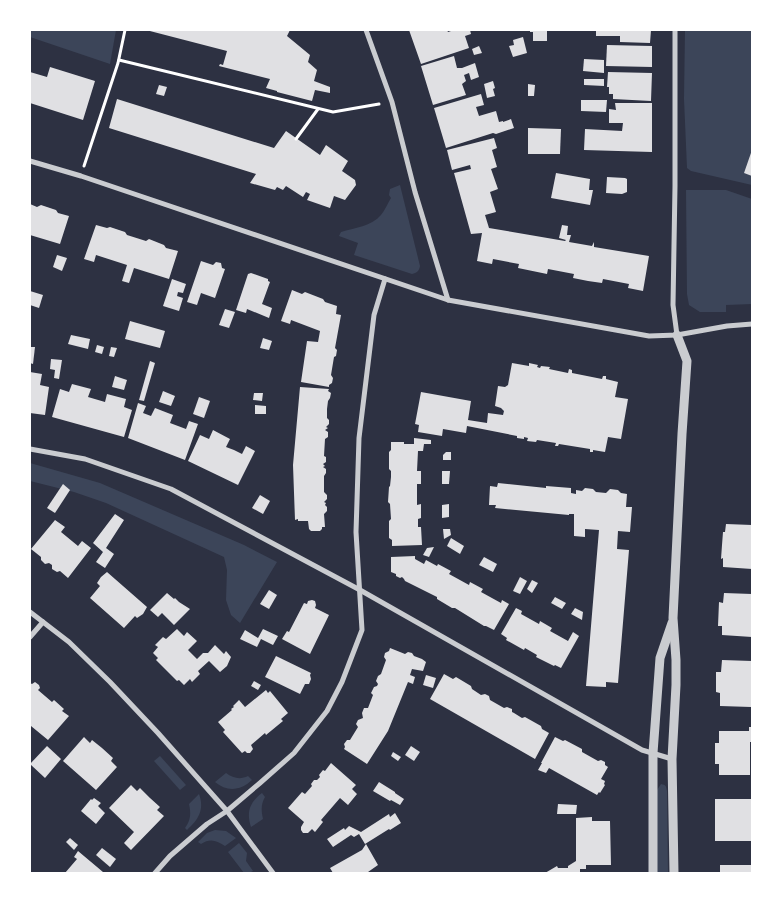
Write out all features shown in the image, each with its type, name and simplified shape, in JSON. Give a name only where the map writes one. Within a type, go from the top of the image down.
[{"type":"street","points":[[366,30],[392,102],[415,192],[448,300]]},
{"type":"street","points":[[674,873],[672,759],[676,660],[673,618],[682,434],[688,361],[677,335],[673,305],[675,30]]},
{"type":"street","points":[[30,161],[81,176],[448,300],[650,336],[677,335],[727,326],[752,324]]},
{"type":"street","points":[[155,873],[170,856],[195,834],[260,784],[294,753],[327,711],[342,682],[362,630],[356,532],[359,438],[374,315],[385,279]]},
{"type":"street","points":[[30,449],[86,459],[171,489],[360,590],[642,750],[672,759]]},
{"type":"street","points":[[30,612],[69,642],[158,733],[226,811],[273,873]]},
{"type":"street","points":[[653,873],[652,753],[660,658],[673,618]]},
{"type":"street","points":[[30,637],[44,622]]},
{"type":"path","points":[[81,176],[118,60],[125,30]]},
{"type":"path","points":[[118,60],[333,112],[392,102]]},
{"type":"path","points":[[296,139],[318,109]]},
{"type":"shaded area","points":[[30,30],[116,30],[110,64],[30,37]]},
{"type":"shaded area","points":[[685,30],[752,30],[752,185],[691,171],[687,168],[684,99]]},
{"type":"shaded area","points":[[400,185],[420,266],[418,272],[412,274],[354,255],[358,243],[339,236],[341,232],[377,219],[391,198],[389,195],[390,189]]},
{"type":"shaded area","points":[[686,190],[726,190],[752,199],[752,304],[726,305],[726,312],[700,312],[689,305],[687,294]]},
{"type":"shaded area","points":[[30,463],[100,483],[244,545],[277,562],[240,623],[231,615],[226,600],[227,570],[224,557],[106,503],[74,492],[30,481]]},
{"type":"shaded area","points":[[160,756],[186,785],[180,790],[154,761]]},
{"type":"shaded area","points":[[226,773],[237,778],[248,776],[252,780],[238,788],[229,789],[215,782]]},
{"type":"shaded area","points":[[661,784],[666,786],[667,791],[668,873],[657,873],[657,790]]},
{"type":"shaded area","points":[[262,793],[265,797],[262,807],[263,819],[251,827],[250,808]]},
{"type":"shaded area","points":[[199,794],[201,810],[187,830],[185,828],[190,816],[189,804]]},
{"type":"shaded area","points":[[215,830],[226,831],[236,838],[225,846],[213,840],[201,844],[198,842],[207,833]]},
{"type":"shaded area","points":[[239,843],[247,853],[246,861],[253,871],[249,873],[244,873],[228,852]]},
{"type":"building","points":[[146,30],[290,30],[287,36],[310,55],[308,62],[317,70],[314,81],[330,87],[330,93],[315,90],[312,101],[277,92],[266,88],[270,79],[219,66],[220,64],[223,65],[227,51]]},
{"type":"building","points":[[409,30],[447,30],[448,32],[470,30],[471,34],[465,36],[469,48],[421,64]]},
{"type":"building","points":[[530,30],[547,30],[547,41],[533,41],[533,32],[530,32]]},
{"type":"building","points":[[596,30],[651,30],[650,43],[620,42],[620,36],[596,36]]},
{"type":"building","points":[[523,37],[527,53],[513,57],[509,46],[514,45],[513,40]]},
{"type":"building","points":[[607,45],[652,46],[652,67],[606,66]]},
{"type":"building","points":[[479,46],[482,53],[474,55],[472,49]]},
{"type":"building","points":[[454,56],[457,68],[475,63],[479,77],[471,80],[469,73],[464,75],[466,81],[462,84],[466,95],[433,105],[421,66]]},
{"type":"building","points":[[584,59],[604,60],[604,73],[583,71]]},
{"type":"building","points":[[50,67],[95,81],[83,120],[30,103],[30,72],[47,77]]},
{"type":"building","points":[[608,72],[652,73],[651,101],[613,99],[613,94],[609,94],[609,87],[607,87]]},
{"type":"building","points":[[584,79],[604,79],[604,86],[584,85]]},
{"type":"building","points":[[493,81],[495,96],[487,98],[484,84]]},
{"type":"building","points":[[528,84],[535,85],[534,96],[528,96]]},
{"type":"building","points":[[159,85],[167,87],[164,96],[156,94]]},
{"type":"building","points":[[481,94],[484,105],[476,107],[479,116],[496,111],[499,122],[511,119],[514,128],[446,148],[434,108]]},
{"type":"building","points":[[117,99],[274,148],[286,131],[320,155],[326,145],[348,161],[342,171],[355,180],[356,185],[345,200],[334,196],[330,208],[307,200],[310,194],[306,192],[303,197],[286,186],[283,190],[277,187],[275,190],[250,183],[256,174],[109,128]]},
{"type":"building","points":[[581,100],[607,100],[606,112],[581,111]]},
{"type":"building","points":[[615,103],[652,103],[652,152],[584,150],[585,129],[622,131],[623,123],[609,123],[609,109],[616,110]]},
{"type":"building","points":[[528,128],[561,129],[560,154],[528,154]]},
{"type":"building","points":[[494,138],[497,148],[492,150],[497,167],[491,169],[498,189],[490,192],[496,212],[485,215],[489,228],[565,241],[559,238],[562,225],[568,226],[567,235],[571,235],[569,242],[592,246],[594,242],[594,247],[649,256],[643,291],[628,288],[629,284],[603,279],[602,283],[588,281],[573,278],[574,274],[548,269],[547,274],[518,268],[519,264],[493,259],[492,264],[477,261],[482,233],[471,234],[454,173],[471,169],[470,165],[452,170],[447,150]]},
{"type":"building","points":[[752,150],[752,176],[744,173]]},
{"type":"building","points":[[556,173],[590,179],[589,190],[593,190],[590,205],[551,198]]},
{"type":"building","points":[[607,177],[627,179],[627,192],[622,194],[606,193]]},
{"type":"building","points":[[30,204],[37,207],[41,205],[69,216],[60,244],[30,235]]},
{"type":"building","points":[[96,225],[110,227],[146,241],[149,239],[164,245],[166,248],[178,251],[169,279],[134,268],[129,283],[122,281],[127,265],[96,255],[94,262],[84,259]]},
{"type":"building","points":[[57,255],[67,258],[62,271],[53,267]]},
{"type":"building","points":[[201,261],[213,265],[216,262],[221,263],[222,268],[225,269],[215,298],[201,293],[197,305],[187,302]]},
{"type":"building","points":[[251,273],[268,279],[270,282],[262,304],[272,308],[269,318],[247,309],[246,313],[236,310],[248,274]]},
{"type":"building","points":[[172,279],[186,284],[183,293],[178,292],[177,296],[183,298],[179,311],[163,306]]},
{"type":"building","points":[[292,290],[302,294],[305,292],[337,306],[336,314],[341,315],[335,348],[337,350],[336,356],[334,357],[331,375],[333,378],[329,387],[301,382],[307,341],[318,342],[320,331],[291,320],[290,324],[281,321]]},
{"type":"building","points":[[30,291],[43,295],[39,308],[30,305]]},
{"type":"building","points":[[225,309],[235,312],[229,328],[219,325]]},
{"type":"building","points":[[130,321],[165,331],[160,348],[125,339]]},
{"type":"building","points":[[71,335],[90,339],[88,349],[68,344]]},
{"type":"building","points":[[263,338],[272,341],[269,350],[260,348]]},
{"type":"building","points":[[97,345],[104,347],[102,354],[95,352]]},
{"type":"building","points":[[30,347],[35,347],[33,364],[30,363]]},
{"type":"building","points":[[111,347],[117,348],[114,357],[109,356]]},
{"type":"building","points":[[51,359],[62,360],[59,379],[54,378],[55,370],[50,369]]},
{"type":"building","points":[[150,361],[155,363],[144,401],[139,400]]},
{"type":"building","points":[[512,363],[529,366],[529,363],[538,365],[537,367],[540,368],[541,366],[550,367],[549,369],[568,373],[569,369],[572,370],[572,373],[602,379],[603,376],[606,376],[606,379],[618,382],[615,397],[628,399],[621,439],[608,437],[605,452],[593,450],[593,452],[590,452],[590,449],[559,444],[555,446],[556,443],[537,440],[536,442],[527,441],[528,438],[517,438],[517,436],[467,426],[466,433],[443,429],[442,436],[418,432],[419,425],[415,424],[421,392],[471,401],[468,420],[487,423],[488,413],[503,415],[504,411],[495,406],[498,386],[505,387],[508,385]]},
{"type":"building","points":[[30,372],[42,374],[40,385],[49,387],[45,415],[30,413]]},
{"type":"building","points":[[115,376],[127,380],[124,390],[112,387]]},
{"type":"building","points":[[72,384],[91,389],[88,397],[105,402],[107,394],[126,399],[124,407],[132,410],[124,437],[52,417],[60,389],[69,392]]},
{"type":"building","points":[[300,387],[329,389],[328,391],[331,393],[327,409],[329,424],[325,430],[328,432],[328,437],[325,439],[324,456],[326,457],[326,462],[323,464],[325,466],[323,467],[326,469],[324,492],[327,495],[327,499],[324,502],[326,503],[327,511],[324,514],[325,527],[322,527],[320,531],[311,531],[308,521],[295,520],[293,465]]},
{"type":"building","points":[[163,391],[175,396],[171,406],[159,402]]},
{"type":"building","points":[[254,393],[263,393],[262,401],[253,400]]},
{"type":"building","points":[[199,397],[210,401],[204,418],[193,414]]},
{"type":"building","points":[[138,403],[146,406],[143,413],[151,416],[155,408],[173,415],[170,423],[186,429],[189,421],[198,424],[185,460],[128,438]]},
{"type":"building","points":[[255,405],[266,406],[266,414],[255,414]]},
{"type":"building","points":[[213,430],[230,439],[226,447],[242,454],[246,446],[255,451],[238,485],[188,461],[200,435],[209,439]]},
{"type":"building","points":[[414,438],[431,440],[431,444],[424,444],[423,451],[418,451],[417,471],[421,471],[421,484],[417,484],[417,505],[421,504],[421,518],[418,519],[418,527],[421,527],[422,545],[392,546],[392,540],[389,538],[389,521],[391,519],[390,504],[388,502],[391,477],[389,452],[391,450],[391,442],[414,444]]},
{"type":"building","points":[[446,452],[451,452],[451,460],[443,460],[443,455]]},
{"type":"building","points":[[442,471],[450,471],[449,484],[442,484]]},
{"type":"building","points":[[498,483],[546,488],[546,486],[571,488],[571,493],[576,494],[576,490],[582,491],[585,488],[606,493],[610,489],[618,490],[621,493],[627,494],[626,507],[632,507],[630,532],[618,531],[617,549],[629,550],[618,683],[606,682],[606,687],[586,686],[599,530],[585,529],[585,537],[574,536],[574,514],[495,508],[496,505],[489,505],[490,486],[497,487]]},
{"type":"building","points":[[63,484],[70,490],[55,513],[47,508]]},
{"type":"building","points":[[260,495],[270,501],[263,514],[252,508]]},
{"type":"building","points":[[449,504],[449,517],[442,518],[442,505]]},
{"type":"building","points":[[115,514],[124,520],[106,548],[114,554],[105,568],[96,562],[103,552],[93,543]]},
{"type":"building","points":[[55,520],[65,527],[61,532],[78,546],[82,541],[91,548],[68,578],[60,571],[57,572],[52,569],[52,565],[49,563],[45,564],[41,557],[31,549]]},
{"type":"building","points":[[726,524],[752,525],[752,569],[723,567],[723,558],[721,559],[723,532],[725,532]]},
{"type":"building","points":[[443,529],[450,529],[451,535],[444,539]]},
{"type":"building","points":[[451,538],[464,546],[460,554],[447,546]]},
{"type":"building","points":[[434,547],[429,557],[423,555],[427,548]]},
{"type":"building","points":[[415,556],[415,559],[424,564],[426,560],[437,566],[438,564],[451,571],[449,574],[469,585],[470,582],[483,589],[481,592],[501,603],[502,600],[509,604],[494,630],[391,572],[391,557]]},
{"type":"building","points":[[484,557],[497,564],[493,572],[479,565]]},
{"type":"building","points":[[107,572],[147,607],[143,614],[137,618],[135,616],[124,628],[90,598],[100,586],[97,583]]},
{"type":"building","points":[[520,577],[527,581],[520,594],[513,591]]},
{"type":"building","points":[[532,580],[538,583],[532,593],[527,589]]},
{"type":"building","points":[[269,590],[277,595],[269,609],[260,604]]},
{"type":"building","points":[[167,593],[190,609],[174,625],[162,613],[158,617],[150,610]]},
{"type":"building","points":[[724,593],[752,594],[752,637],[722,635],[722,626],[718,626],[719,602],[723,603]]},
{"type":"building","points":[[555,597],[566,603],[562,609],[551,603]]},
{"type":"building","points":[[308,601],[315,601],[315,608],[329,615],[310,654],[282,639],[287,631],[289,632],[304,603],[307,604]]},
{"type":"building","points":[[516,608],[522,611],[521,614],[539,624],[540,621],[552,628],[550,631],[568,641],[573,632],[579,636],[561,668],[536,657],[537,655],[525,648],[524,650],[506,640],[507,638],[501,634]]},
{"type":"building","points":[[575,608],[583,612],[582,620],[571,614]]},
{"type":"building","points":[[177,629],[184,636],[187,632],[197,641],[188,650],[197,659],[203,653],[208,653],[215,645],[224,654],[226,651],[231,657],[227,666],[220,672],[209,661],[198,671],[200,674],[192,682],[190,679],[184,685],[179,680],[177,681],[156,660],[158,658],[153,653],[158,647],[155,645],[163,637],[166,639]]},
{"type":"building","points":[[263,629],[278,636],[273,645],[261,639],[257,647],[240,639],[245,630],[258,638]]},
{"type":"building","points":[[390,648],[405,654],[408,652],[412,653],[426,662],[423,671],[412,669],[410,675],[415,677],[413,684],[408,682],[388,731],[367,764],[344,749],[344,744],[347,740],[350,740],[358,727],[356,724],[358,720],[363,718],[364,708],[368,708],[373,695],[371,693],[378,684],[376,681],[381,674],[386,660],[384,657],[385,653]]},
{"type":"building","points":[[276,656],[311,673],[309,684],[305,684],[300,694],[265,677]]},
{"type":"building","points":[[722,660],[752,661],[751,707],[720,706],[720,693],[716,692],[716,672],[721,672]]},
{"type":"building","points":[[444,674],[453,679],[456,677],[481,695],[489,696],[490,700],[504,708],[512,709],[512,712],[541,726],[542,729],[549,733],[535,759],[430,699]]},
{"type":"building","points":[[426,675],[436,678],[433,688],[423,685]]},
{"type":"building","points":[[254,681],[261,685],[258,690],[251,686]]},
{"type":"building","points":[[35,682],[39,685],[40,688],[38,690],[52,702],[54,700],[64,709],[62,711],[69,716],[48,740],[31,726],[30,728],[30,683]]},
{"type":"building","points":[[266,690],[268,693],[270,691],[288,713],[281,719],[283,721],[251,745],[253,749],[250,753],[245,751],[242,753],[223,732],[225,730],[218,722],[232,710],[239,700],[245,707]]},
{"type":"building","points":[[749,727],[752,727],[750,775],[719,775],[719,764],[715,764],[715,743],[719,743],[719,731],[749,731]]},
{"type":"building","points":[[84,737],[90,743],[92,740],[113,758],[111,761],[117,767],[96,790],[63,761]]},
{"type":"building","points":[[555,737],[582,749],[582,752],[598,761],[605,762],[605,765],[608,767],[601,779],[605,781],[605,785],[600,793],[597,795],[549,768],[546,773],[538,770]]},
{"type":"building","points":[[47,746],[61,759],[45,778],[30,764]]},
{"type":"building","points":[[411,746],[420,752],[414,761],[405,755]]},
{"type":"building","points":[[393,752],[401,757],[398,761],[391,756]]},
{"type":"building","points":[[331,763],[356,785],[352,789],[357,794],[348,805],[340,798],[321,820],[323,822],[315,832],[312,829],[308,833],[303,833],[301,827],[304,822],[288,808],[302,792],[305,794],[312,786],[311,784],[314,780],[320,777],[319,775]]},
{"type":"building","points":[[379,782],[404,799],[400,805],[373,791]]},
{"type":"building","points":[[131,785],[137,791],[140,788],[160,807],[157,810],[164,816],[131,850],[124,843],[134,832],[109,808]]},
{"type":"building","points":[[94,798],[101,803],[98,806],[105,813],[96,824],[81,811]]},
{"type":"building","points":[[715,799],[752,799],[752,841],[715,841]]},
{"type":"building","points":[[558,804],[577,805],[576,814],[557,814]]},
{"type":"building","points":[[395,813],[401,823],[365,844],[359,834],[354,837],[351,835],[333,847],[327,839],[349,826],[361,832],[389,814],[390,817]]},
{"type":"building","points":[[592,817],[592,821],[610,821],[611,865],[586,865],[586,869],[580,869],[580,873],[545,873],[557,866],[558,868],[568,868],[568,866],[576,861],[576,818]]},
{"type":"building","points":[[70,838],[78,845],[74,850],[66,842]]},
{"type":"building","points":[[366,844],[378,865],[369,873],[333,873],[330,868],[362,850]]},
{"type":"building","points":[[102,848],[116,859],[110,867],[96,855]]},
{"type":"building","points":[[78,851],[103,872],[65,873],[77,859],[74,857]]},
{"type":"building","points":[[720,865],[751,865],[751,873],[720,873]]}]
